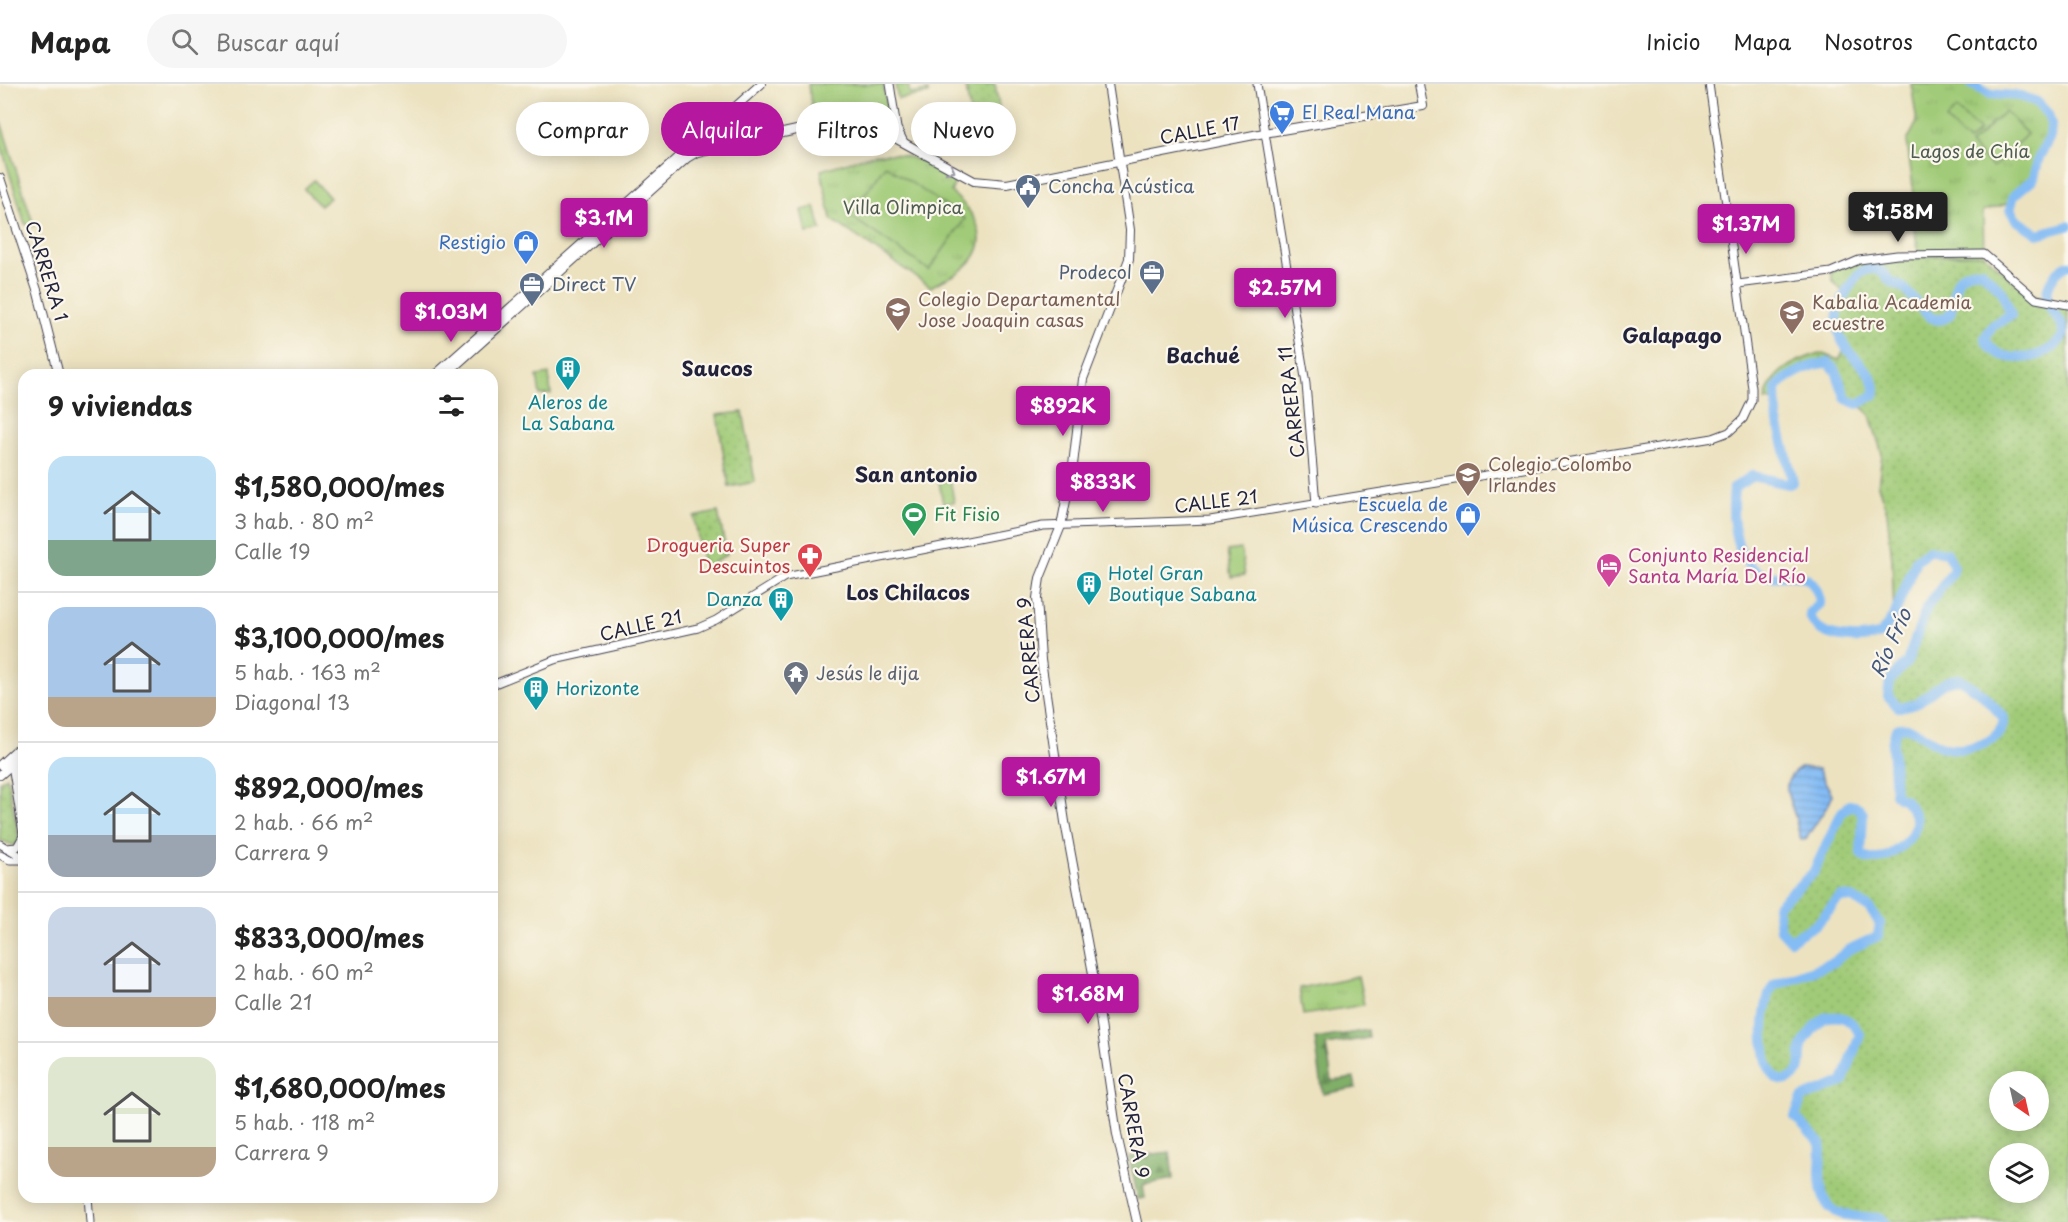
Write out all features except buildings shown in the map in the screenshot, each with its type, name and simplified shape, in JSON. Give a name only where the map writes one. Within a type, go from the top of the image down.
[{"type":"main road","points":[[740,102],[761,84]]},
{"type":"main road","name":"CARRERA 9","points":[[1108,84],[1130,230],[1130,259],[1083,380],[1073,465],[1061,526],[1038,587],[1041,660],[1065,822],[1096,990],[1112,1107],[1137,1222]]},
{"type":"main road","name":"CALLE 17","points":[[904,144],[966,178],[982,183],[1012,183],[1264,133],[1423,106],[1419,84]]},
{"type":"main road","points":[[899,141],[904,144]]},
{"type":"main road","points":[[442,369],[679,156]]},
{"type":"main road","points":[[452,369],[690,156]]},
{"type":"main road","name":"CARRERA 1","points":[[0,178],[38,293],[57,369]]},
{"type":"main road","points":[[0,765],[18,748]]},
{"type":"main road","points":[[0,775],[18,760]]},
{"type":"street","points":[[888,84],[890,102]]},
{"type":"street","points":[[888,84],[897,128],[904,144]]},
{"type":"street","name":"CARRERA 11","points":[[1257,84],[1305,373],[1316,504]]},
{"type":"street","points":[[1709,84],[1738,284],[1831,272],[1859,260],[1897,255],[1984,254],[2028,294],[2041,301],[2068,305]]},
{"type":"street","name":"CALLE 21","points":[[498,683],[554,660],[708,625],[784,578],[1043,526],[1199,521],[1316,504],[1713,438],[1729,432],[1743,419],[1752,400],[1738,284]]},
{"type":"street","points":[[12,765],[18,804]]},
{"type":"street","points":[[2,845],[17,847],[18,845]]},
{"type":"street","points":[[2,845],[18,855]]},
{"type":"street","points":[[0,855],[10,860],[18,859]]},
{"type":"street","points":[[88,1203],[90,1222]]},
{"type":"green space","points":[[808,84],[883,84],[886,102],[811,102]]},
{"type":"green space","points":[[895,84],[908,84],[910,94],[928,91],[928,94],[898,99]]},
{"type":"green space","points":[[965,84],[995,84],[998,102],[968,102]]},
{"type":"green space","name":"Lagos de Chía","points":[[1911,84],[1971,84],[1989,94],[2021,96],[2042,107],[2048,114],[2052,130],[2039,157],[2032,182],[2020,189],[2010,203],[1983,211],[1984,254],[1919,255],[1909,196],[1914,195],[1907,141],[1917,122]]},
{"type":"green space","points":[[1956,109],[1980,131],[1968,142],[1946,120]]},
{"type":"green space","points":[[2005,111],[2027,134],[1993,168],[1970,145]]},
{"type":"green space","points":[[0,119],[34,226],[25,224],[0,142]]},
{"type":"green space","name":"Villa Olimpica","points":[[899,155],[921,160],[955,182],[951,192],[969,211],[979,231],[980,241],[977,252],[970,262],[956,274],[931,287],[831,219],[821,170],[868,156]]},
{"type":"green space","points":[[885,165],[965,219],[929,270],[850,216]]},
{"type":"green space","points":[[314,180],[330,198],[320,206],[304,189]]},
{"type":"green space","points":[[815,207],[821,230],[807,233],[802,210]]},
{"type":"green space","points":[[1984,254],[2028,293],[2068,305],[2068,1222],[1885,1222],[1881,1218],[1836,1212],[1824,1199],[1821,1188],[1820,1143],[1795,1117],[1802,1098],[1843,1082],[1860,1034],[1850,1019],[1843,1016],[1824,1018],[1803,1043],[1799,1071],[1793,1077],[1781,1080],[1773,1075],[1767,1062],[1764,1027],[1769,994],[1774,985],[1834,962],[1848,950],[1878,936],[1880,923],[1869,908],[1852,898],[1840,897],[1817,924],[1790,940],[1780,929],[1777,906],[1813,873],[1842,812],[1850,805],[1858,807],[1863,814],[1861,854],[1868,858],[1884,857],[1893,853],[1908,840],[1917,822],[1905,799],[1898,797],[1895,793],[1892,744],[1896,729],[1914,730],[1943,746],[1972,747],[1990,740],[1997,734],[2004,718],[1982,694],[1960,679],[1943,684],[1911,706],[1904,708],[1889,701],[1887,689],[1907,661],[1926,609],[1951,577],[1953,560],[1945,553],[1933,551],[1922,554],[1908,576],[1894,616],[1887,512],[1878,486],[1882,454],[1870,415],[1858,404],[1846,399],[1836,371],[1829,363],[1811,367],[1788,378],[1777,387],[1775,399],[1765,401],[1772,382],[1792,364],[1820,353],[1839,360],[1846,345],[1839,333],[1837,320],[1845,294],[1833,281],[1831,272],[1859,260]]},
{"type":"green space","points":[[549,374],[551,394],[540,395],[537,376]]},
{"type":"green space","points":[[743,412],[755,482],[729,487],[717,415]]},
{"type":"green space","points":[[950,478],[954,502],[943,504],[939,481]]},
{"type":"green space","points":[[718,512],[727,554],[704,569],[694,517]]},
{"type":"green space","points":[[1241,549],[1245,575],[1231,577],[1227,551]]},
{"type":"green space","points":[[7,777],[18,831],[16,846],[0,840],[0,781]]},
{"type":"green space","points":[[1358,976],[1364,1005],[1303,1015],[1299,988]]},
{"type":"green space","points":[[1368,1030],[1369,1038],[1326,1045],[1332,1081],[1354,1078],[1356,1088],[1323,1094],[1315,1039]]},
{"type":"green space","points":[[1170,1152],[1173,1179],[1143,1185],[1145,1198],[1138,1199],[1129,1157]]},
{"type":"water","points":[[1802,767],[1818,769],[1832,794],[1830,802],[1805,840],[1801,839],[1787,789],[1790,778]]},
{"type":"waterway","name":"Río Frío","points":[[1971,84],[1989,94],[2021,96],[2037,102],[2048,114],[2051,124],[2050,137],[2039,157],[2034,178],[2014,195],[2010,210],[2018,221],[2038,234],[2068,226]]},
{"type":"waterway","name":"Río Frío","points":[[1885,1222],[1881,1218],[1845,1215],[1829,1207],[1821,1188],[1820,1143],[1795,1117],[1802,1098],[1843,1082],[1860,1034],[1853,1024],[1841,1017],[1824,1018],[1803,1043],[1799,1071],[1793,1077],[1781,1080],[1773,1075],[1767,1062],[1764,1046],[1766,1009],[1769,994],[1774,985],[1834,962],[1848,950],[1878,936],[1880,923],[1869,908],[1852,898],[1840,897],[1817,924],[1790,940],[1780,929],[1777,906],[1813,873],[1842,812],[1850,805],[1858,807],[1863,814],[1861,854],[1868,858],[1884,857],[1893,853],[1908,840],[1917,822],[1911,808],[1895,793],[1892,744],[1896,729],[1908,728],[1937,745],[1962,749],[1990,740],[2002,727],[2004,718],[1982,694],[1960,679],[1944,683],[1923,699],[1907,706],[1898,707],[1888,696],[1890,680],[1907,662],[1927,607],[1952,573],[1954,567],[1947,553],[1929,550],[1916,560],[1894,616],[1881,634],[1862,638],[1828,634],[1819,629],[1810,613],[1820,604],[1817,591],[1811,582],[1797,576],[1769,576],[1757,571],[1748,563],[1741,552],[1734,526],[1734,488],[1752,476],[1789,484],[1793,482],[1777,418],[1776,389],[1786,379],[1808,367],[1829,363],[1836,371],[1846,399],[1858,404],[1874,395],[1874,384],[1869,373],[1850,353],[1837,327],[1839,310],[1848,289],[1860,273],[1871,269],[1880,270],[1891,282],[1905,289],[1930,317],[1943,319],[1950,314],[1959,278],[1964,273],[1982,271],[2002,291],[2011,315],[1994,324],[1985,337],[1990,347],[1999,354],[2022,358],[2046,351],[2063,335],[2060,322],[2049,305],[2047,292],[2054,276],[2068,265]]},
{"type":"place","name":"El Real Mana","points":[[1282,136]]},
{"type":"place","name":"Concha Acústica","points":[[1028,210]]},
{"type":"place","name":"Restigio","points":[[526,266]]},
{"type":"place","name":"Prodecol","points":[[1152,296]]},
{"type":"place","name":"Direct TV","points":[[532,308]]},
{"type":"place","name":"Colegio Departamental Jose Joaquin casas","points":[[898,333]]},
{"type":"place","name":"Kabalia Academia ecuestre","points":[[1792,336]]},
{"type":"place","name":"Aleros de La Sabana","points":[[568,392]]},
{"type":"place","name":"Colegio Colombo Irlandes","points":[[1468,498]]},
{"type":"place","name":"Fit Fisio","points":[[914,538]]},
{"type":"place","name":"Escuela de Música Crescendo","points":[[1468,538]]},
{"type":"place","name":"Drogueria Super Descuintos","points":[[810,579]]},
{"type":"place","name":"Conjunto Residencial Santa María Del Río","points":[[1609,589]]},
{"type":"place","name":"Hotel Gran Boutique Sabana","points":[[1089,607]]},
{"type":"place","name":"Danza","points":[[781,623]]},
{"type":"place","name":"Jesús le dija","points":[[796,697]]},
{"type":"place","name":"Horizonte","points":[[536,712]]},
{"type":"district","name":"Galapago","points":[[1672,336]]},
{"type":"district","name":"Bachué","points":[[1203,356]]},
{"type":"district","name":"Saucos","points":[[717,369]]},
{"type":"district","name":"San antonio","points":[[916,475]]},
{"type":"district","name":"Los Chilacos","points":[[908,593]]}]
